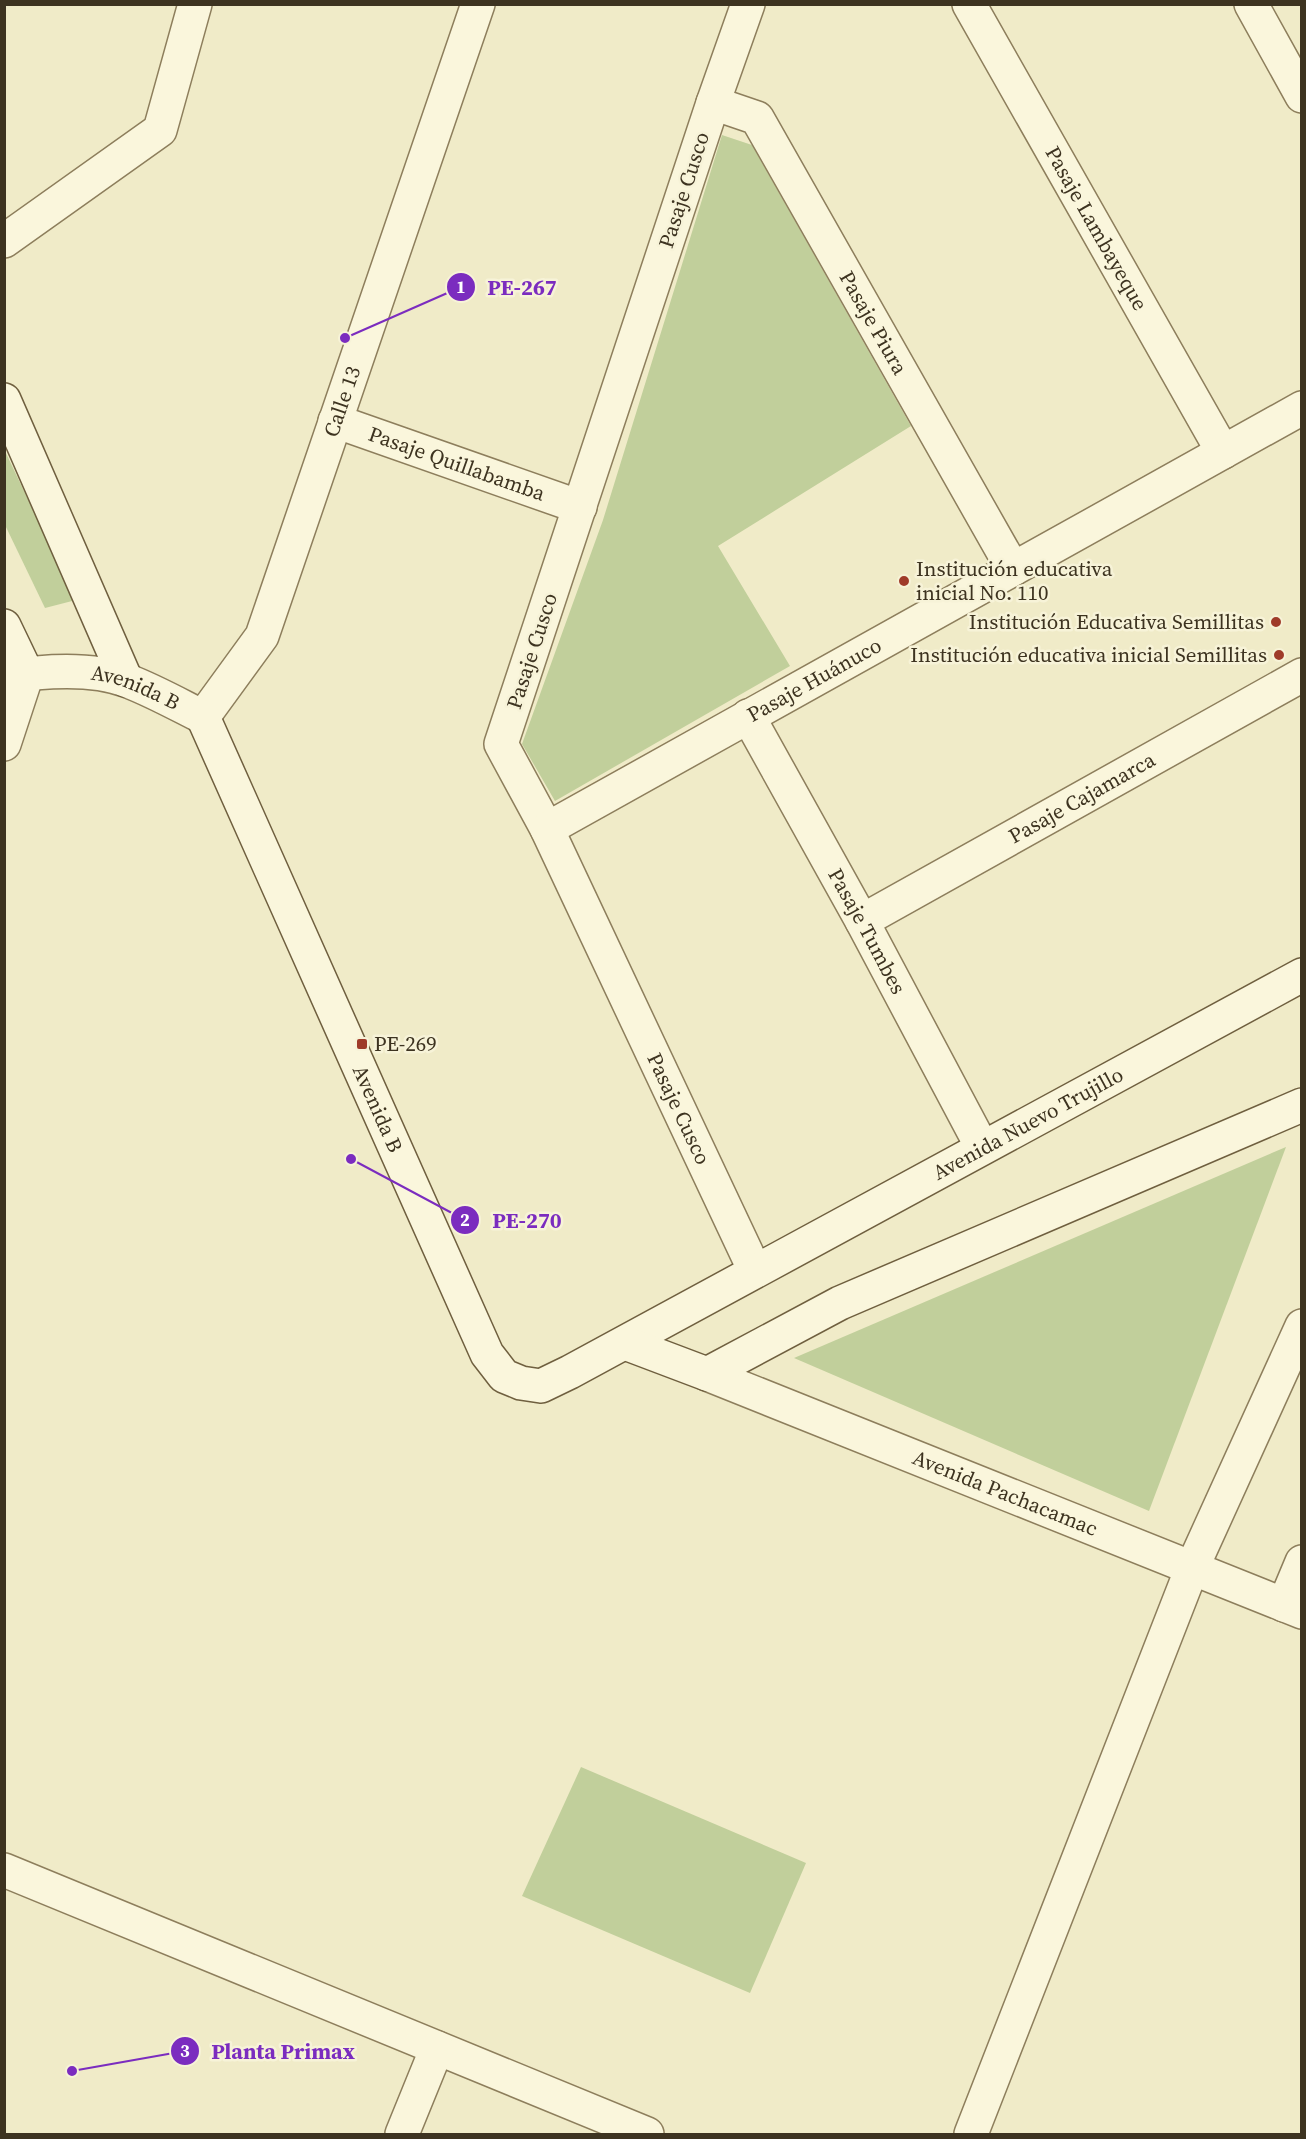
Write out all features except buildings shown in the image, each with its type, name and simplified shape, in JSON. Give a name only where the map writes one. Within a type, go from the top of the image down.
[{"type":"street","name":"Calle 13","points":[[203,717],[262,636],[477,4]]},
{"type":"street","name":"Pasaje Cusco","points":[[748,4],[713,103],[501,744],[547,829],[755,1271]]},
{"type":"street","name":"Pasaje Lambayeque","points":[[969,4],[1223,452]]},
{"type":"street","points":[[1251,4],[1302,96]]},
{"type":"street","points":[[4,241],[160,130],[186,13]]},
{"type":"street","name":"Pasaje Piura","points":[[713,103],[757,118],[1013,569]]},
{"type":"street","points":[[4,400],[126,680]]},
{"type":"street","name":"Pasaje Huánuco","points":[[547,829],[1302,408]]},
{"type":"street","name":"Pasaje Quillabamba","points":[[335,421],[580,507]]},
{"type":"street","points":[[4,626],[16,676],[4,744]]},
{"type":"street","name":"Avenida B","points":[[16,676],[83,672],[126,680],[203,717],[487,1354],[504,1376],[521,1383],[541,1386],[625,1343],[755,1271]]},
{"type":"street","name":"Pasaje Cajamarca","points":[[862,921],[1302,675]]},
{"type":"street","name":"Pasaje Tumbes","points":[[748,716],[862,921],[982,1147]]},
{"type":"street","name":"Avenida Nuevo Trujillo","points":[[755,1271],[1302,975]]},
{"type":"street","points":[[707,1374],[840,1303],[1302,1105]]},
{"type":"street","points":[[971,2134],[1192,1568],[1302,1326]]},
{"type":"street","name":"Avenida Pachacamac","points":[[625,1343],[1293,1609]]},
{"type":"street","points":[[1293,1609],[1302,1562]]},
{"type":"street","points":[[4,1870],[647,2134]]},
{"type":"street","points":[[402,2134],[437,2048]]},
{"type":"green space","points":[[722,135],[752,145],[911,426],[718,546],[790,666],[555,801],[522,744],[603,520]]},
{"type":"green space","points":[[4,449],[76,600],[45,608],[5,525]]},
{"type":"green space","points":[[1286,1147],[1149,1511],[794,1358]]},
{"type":"green space","points":[[581,1767],[806,1863],[750,1993],[522,1896]]},
{"type":"place","name":"PE-267","points":[[345,338]]},
{"type":"place","name":"Institución educativa inicial No. 110","points":[[904,581]]},
{"type":"place","name":"Institución Educativa Semillitas","points":[[1276,622]]},
{"type":"place","name":"Institución educativa inicial Semillitas","points":[[1279,655]]},
{"type":"place","name":"PE-269","points":[[362,1044]]},
{"type":"place","name":"PE-270","points":[[351,1159]]},
{"type":"place","name":"Planta Primax","points":[[72,2071]]}]
